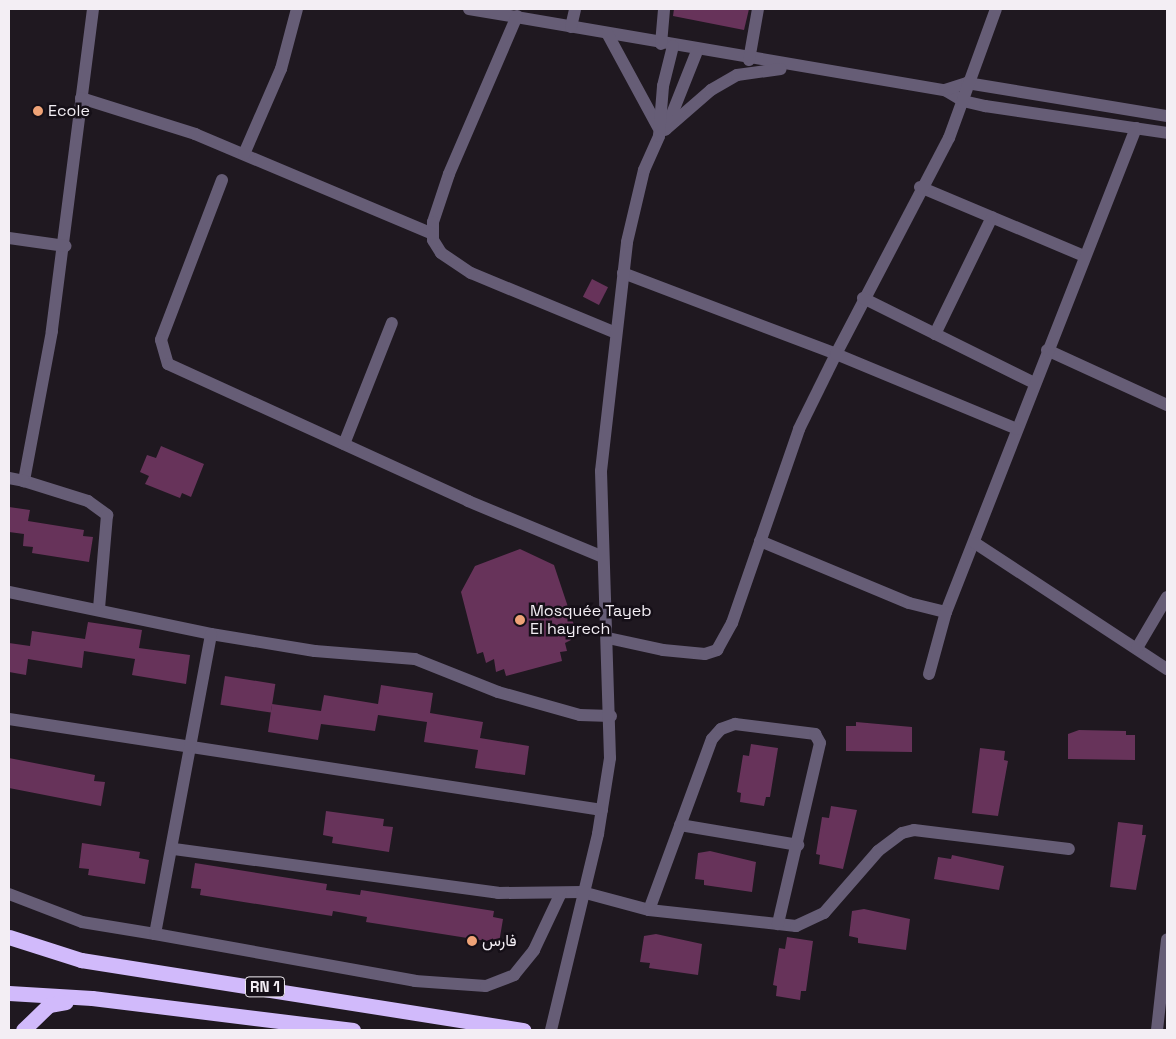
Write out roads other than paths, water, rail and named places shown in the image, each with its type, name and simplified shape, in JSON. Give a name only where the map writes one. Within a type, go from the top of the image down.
[{"type":"highway","name":"RN 1","points":[[9,937],[81,960],[524,1030]]},
{"type":"highway","name":"RN 1","points":[[9,993],[92,998],[353,1030]]},
{"type":"highway","points":[[23,1030],[49,1005],[92,998]]},
{"type":"street","points":[[24,481],[65,246],[93,9]]},
{"type":"street","points":[[244,154],[281,69],[297,9]]},
{"type":"street","points":[[469,9],[517,16],[749,60],[805,66],[945,90],[962,101],[1167,134]]},
{"type":"street","points":[[571,27],[575,9]]},
{"type":"street","points":[[661,131],[667,45],[664,9]]},
{"type":"street","points":[[749,60],[758,9]]},
{"type":"street","points":[[608,638],[663,650],[705,654],[717,650],[732,623],[799,428],[920,187],[949,138],[967,83],[996,9]]},
{"type":"street","points":[[517,16],[449,174],[433,234],[441,253],[471,273],[616,333]]},
{"type":"street","points":[[607,33],[661,131]]},
{"type":"street","points":[[551,1030],[602,810],[610,758],[611,716],[608,638],[601,556],[601,470],[623,273],[633,214],[661,131],[697,51]]},
{"type":"street","points":[[661,131],[711,90],[737,75],[805,66]]},
{"type":"street","points":[[945,90],[967,83],[1167,116]]},
{"type":"street","points":[[81,98],[244,154],[433,234]]},
{"type":"street","points":[[929,674],[946,612],[975,543],[1046,350],[1136,128]]},
{"type":"street","points":[[222,180],[161,340],[168,364],[344,444],[601,556]]},
{"type":"street","points":[[920,187],[1084,256]]},
{"type":"street","points":[[935,334],[992,217]]},
{"type":"street","points":[[9,238],[65,246]]},
{"type":"street","points":[[623,273],[836,354],[1018,429]]},
{"type":"street","points":[[863,298],[1034,383]]},
{"type":"street","points":[[344,444],[392,322]]},
{"type":"street","points":[[1046,350],[1167,405]]},
{"type":"street","points":[[9,478],[88,501],[107,515],[99,608]]},
{"type":"street","points":[[760,541],[909,602],[946,612]]},
{"type":"street","points":[[975,543],[1167,668]]},
{"type":"street","points":[[9,592],[99,608],[211,634],[314,651],[415,660],[535,702],[580,715],[611,716]]},
{"type":"street","points":[[1137,648],[1167,597]]},
{"type":"street","points":[[155,934],[174,849],[211,634]]},
{"type":"street","points":[[9,719],[602,810]]},
{"type":"street","points":[[648,910],[712,739],[721,729],[735,724],[815,734],[820,752],[778,924]]},
{"type":"street","points":[[680,825],[798,845]]},
{"type":"street","points":[[174,849],[498,893],[582,892],[648,910],[778,924],[809,923],[824,913],[878,851],[902,833],[914,830],[1069,849]]},
{"type":"street","points":[[9,894],[82,922],[415,981],[486,986],[514,975],[534,950],[560,892]]},
{"type":"street","points":[[1157,1030],[1163,1016],[1167,940]]},
{"type":"place","name":"Ecole","points":[[38,111]]},
{"type":"place","name":"Mosquée Tayeb El hayrech","points":[[520,620]]},
{"type":"place","name":"فارس","points":[[472,941]]}]
